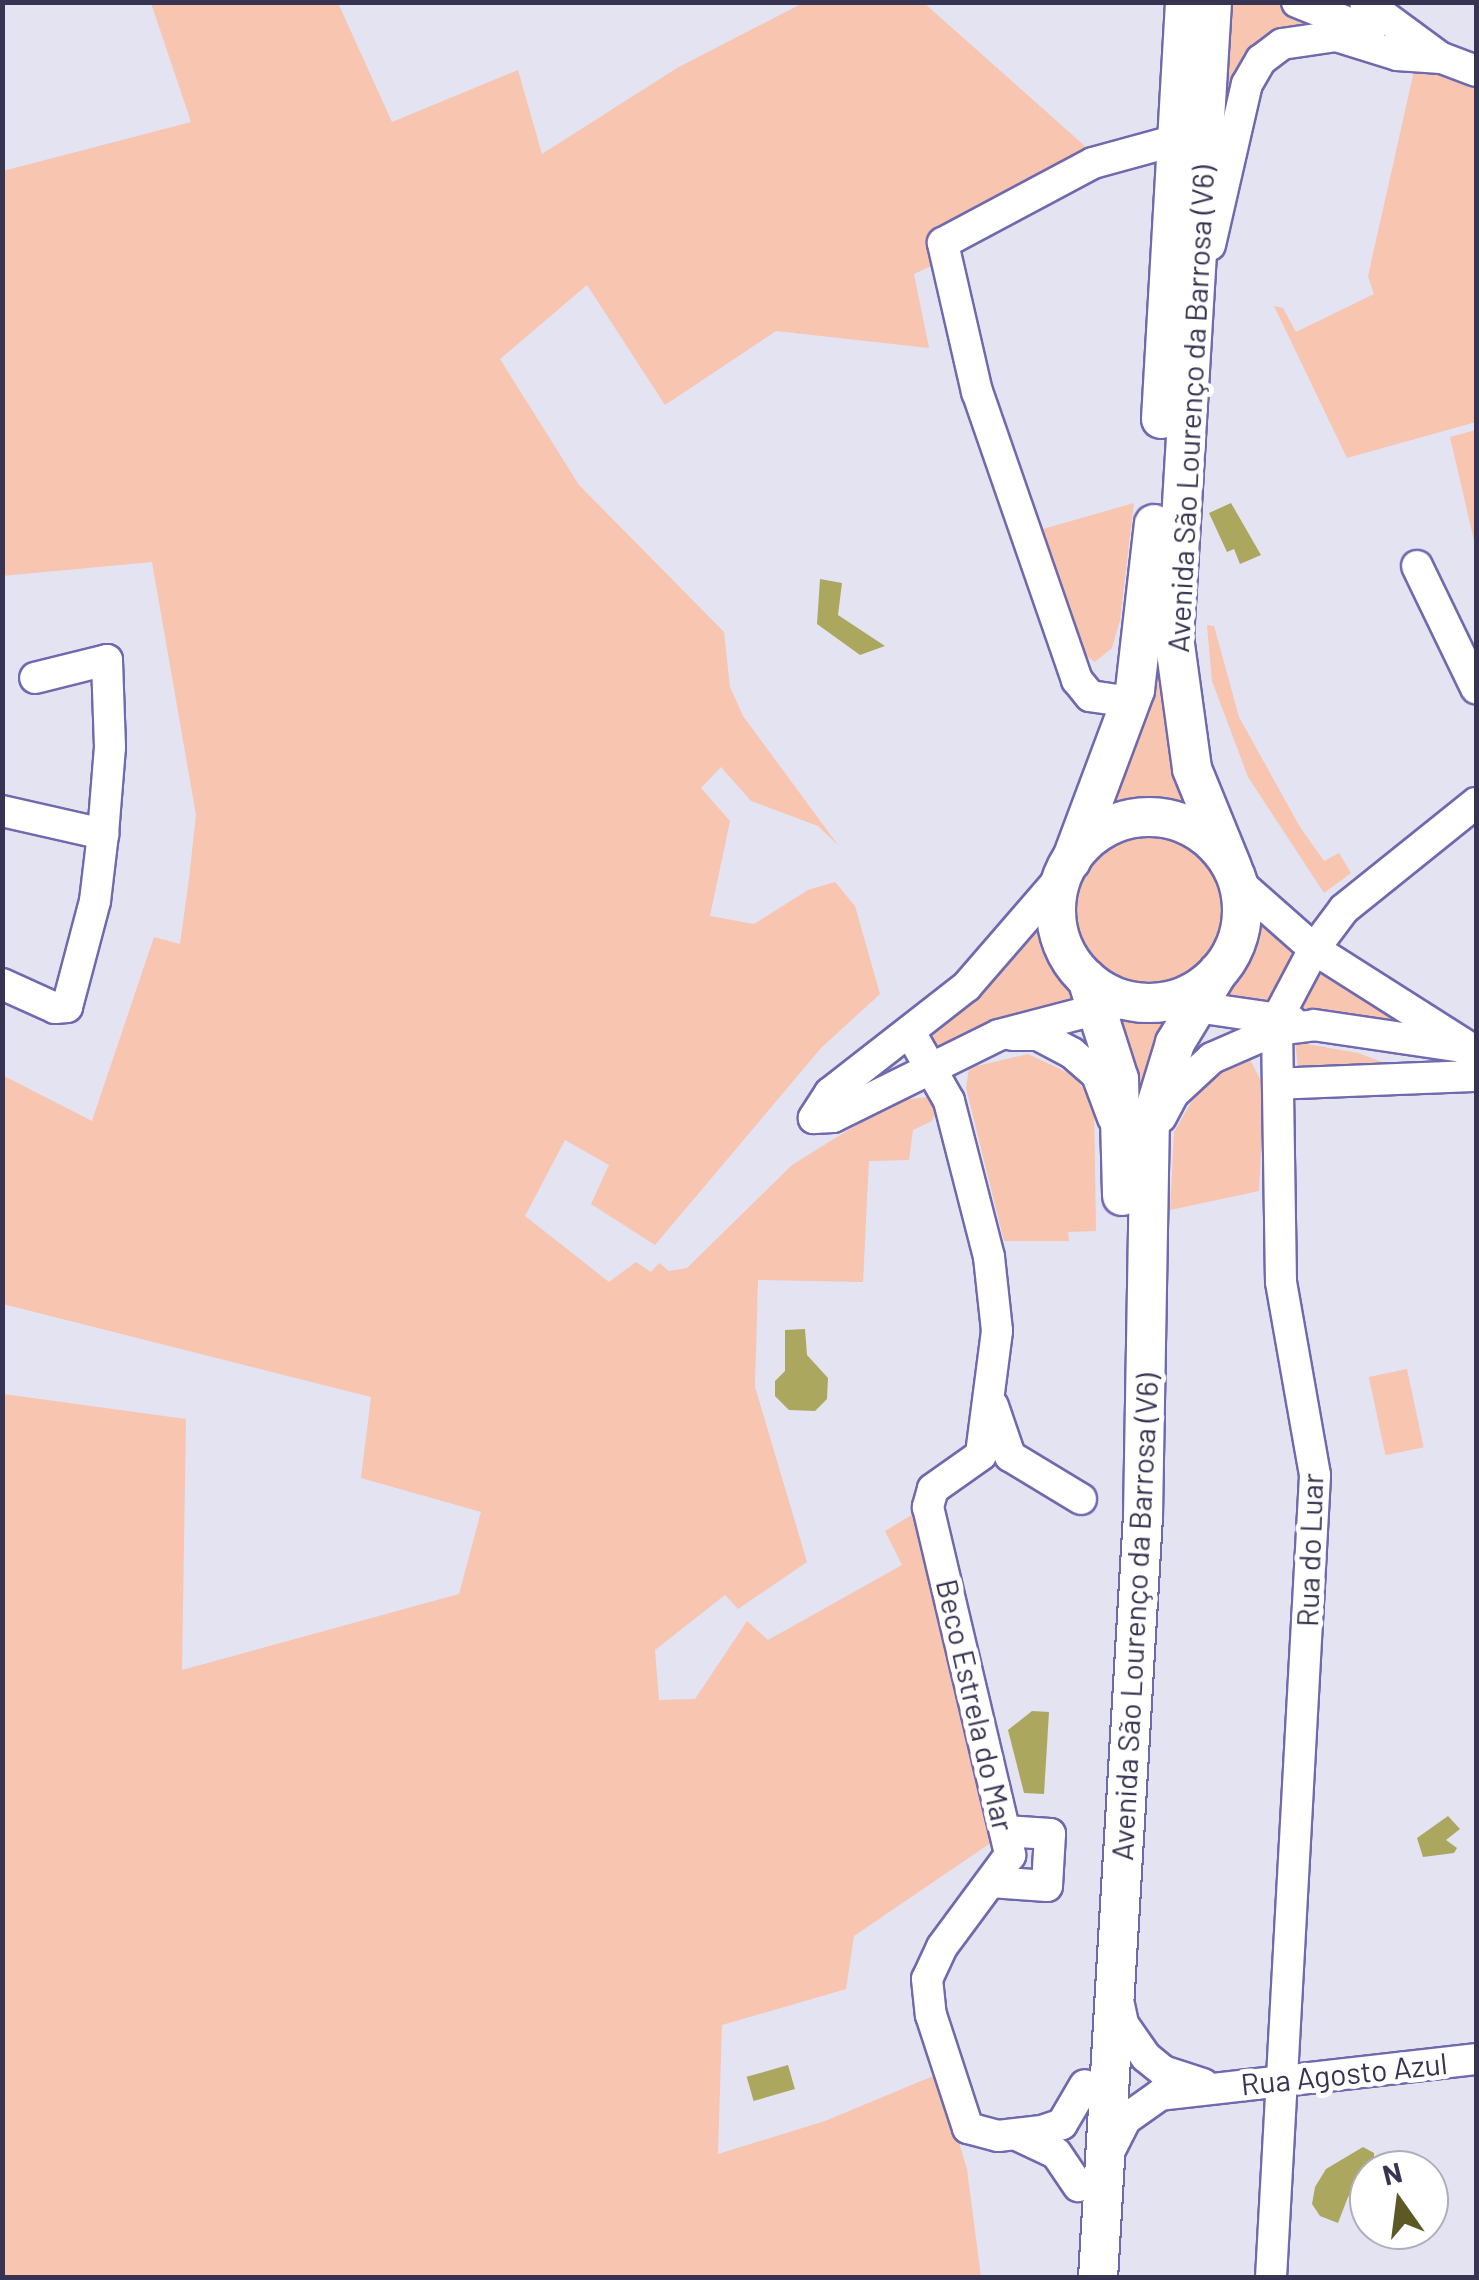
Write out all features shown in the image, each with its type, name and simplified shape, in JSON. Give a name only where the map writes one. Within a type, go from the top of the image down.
[{"type":"main road","name":"Avenida São Lourenço da Barrosa (V6)","points":[[1098,2278],[1085,2085],[1135,1158],[1154,1096],[1134,1000],[1067,953],[1057,922],[1067,868],[1131,702],[1149,595],[1185,2]]},
{"type":"main road","name":"Avenida São Lourenço da Barrosa (V6)","points":[[1134,1000],[1218,972],[1240,930],[1235,874],[1192,770],[1178,699],[1177,564],[1212,2]]},
{"type":"main road","points":[[1067,868],[1106,828],[1153,818],[1199,832],[1235,874]]},
{"type":"main road","name":"Avenida São Lourenço da Barrosa (V6)","points":[[1072,2278],[1092,2172],[1116,1988],[1143,1516],[1135,1158],[1118,1079],[1134,1000]]},
{"type":"street","points":[[1297,2],[1355,12],[1441,58],[1476,71]]},
{"type":"street","points":[[1193,318],[1239,112],[1261,60],[1282,44],[1336,36],[1397,55],[1441,58]]},
{"type":"street","points":[[1131,702],[1090,696],[1077,680],[978,392],[944,244],[1093,163],[1176,140]]},
{"type":"street","points":[[1417,566],[1476,688]]},
{"type":"street","points":[[2,984],[55,1008],[67,1007],[95,901],[103,834],[110,747],[106,660],[36,678]]},
{"type":"street","points":[[1135,1158],[1189,1078],[1242,1041],[1277,1025],[1314,949],[1344,909],[1476,803]]},
{"type":"street","points":[[2,811],[103,834]]},
{"type":"street","points":[[1067,868],[967,986],[911,1034],[830,1093],[814,1118],[833,1117],[999,1034],[1134,1000],[1277,1025],[1314,1025],[1473,1049]]},
{"type":"street","points":[[1235,874],[1314,949],[1473,1049]]},
{"type":"street","name":"Rua do Luar","points":[[1271,2278],[1315,1475],[1281,1282],[1277,1025]]},
{"type":"street","points":[[911,1034],[949,1100],[989,1256],[996,1331],[992,1404],[995,1456],[1082,1500]]},
{"type":"street","points":[[999,1034],[1038,1036],[1097,1076],[1135,1158]]},
{"type":"street","points":[[1278,1084],[1473,1076],[1473,1049]]},
{"type":"street","name":"Beco Estrela do Mar","points":[[995,1456],[929,1497],[1010,1855],[926,1979],[931,2015],[968,2128],[1021,2136]]},
{"type":"street","points":[[991,1882],[1047,1886],[1050,1834],[1005,1830]]},
{"type":"street","name":"Rua Agosto Azul","points":[[1116,1988],[1123,2024],[1146,2057],[1163,2071],[1211,2086]]},
{"type":"street","name":"Rua Agosto Azul","points":[[1092,2172],[1141,2104],[1211,2086],[1281,2083],[1476,2059]]},
{"type":"street","points":[[1021,2136],[1062,2124],[1085,2085]]},
{"type":"street","points":[[1021,2136],[1092,2172]]},
{"type":"shaded area","points":[[1359,2],[1323,29],[1288,30],[1212,167],[1225,3]]},
{"type":"shaded area","points":[[151,3],[338,3],[392,122],[518,70],[542,154],[677,68],[803,3],[924,3],[1087,148],[946,226],[938,263],[914,274],[929,348],[776,331],[665,405],[587,285],[500,359],[579,485],[724,632],[730,687],[743,716],[838,845],[818,826],[751,801],[721,767],[701,788],[730,821],[710,916],[754,924],[808,890],[835,882],[855,906],[880,994],[821,1048],[655,1245],[591,1204],[609,1165],[565,1140],[525,1216],[609,1282],[636,1262],[651,1272],[659,1263],[669,1271],[687,1268],[792,1165],[895,1101],[927,1097],[937,1110],[932,1121],[913,1130],[909,1160],[869,1161],[863,1282],[758,1280],[755,1387],[807,1562],[738,1609],[725,1595],[655,1650],[659,1700],[695,1699],[747,1621],[768,1640],[902,1565],[885,1531],[915,1513],[995,1840],[854,1936],[846,1989],[722,2025],[718,2154],[825,2121],[938,2074],[967,2169],[981,2277],[3,2277],[3,1394],[186,1419],[182,1670],[459,1594],[481,1512],[361,1478],[371,1397],[3,1304],[2,1075],[92,1121],[154,937],[180,944],[189,879],[196,815],[152,562],[2,576],[3,171],[191,122]]},
{"type":"shaded area","points":[[1425,67],[1476,86],[1476,422],[1347,458],[1274,306],[1283,308],[1296,332],[1374,294],[1368,276],[1414,71]]},
{"type":"shaded area","points":[[1476,430],[1476,549],[1450,437]]},
{"type":"shaded area","points":[[1134,503],[1120,620],[1112,648],[1095,662],[1082,653],[1036,531]]},
{"type":"shaded area","points":[[1231,503],[1261,555],[1240,564],[1234,549],[1227,552],[1209,513]]},
{"type":"shaded area","points":[[820,579],[842,583],[838,615],[885,646],[860,655],[817,624]]},
{"type":"shaded area","points":[[1163,621],[1190,813],[1137,805],[1099,816]]},
{"type":"shaded area","points":[[1207,625],[1214,626],[1239,717],[1300,827],[1324,861],[1339,853],[1351,873],[1324,893],[1248,777],[1212,681]]},
{"type":"shaded area","points":[[1148,833],[1177,839],[1202,856],[1219,881],[1225,910],[1219,939],[1202,964],[1177,981],[1148,987],[1119,981],[1094,964],[1077,939],[1071,910],[1077,881],[1094,856],[1119,839]]},
{"type":"shaded area","points":[[1254,912],[1299,954],[1272,1009],[1217,1001],[1245,955]]},
{"type":"shaded area","points":[[1038,918],[1049,957],[1084,1003],[1022,1015],[936,1047],[928,1034]]},
{"type":"shaded area","points":[[1319,967],[1355,996],[1415,1030],[1296,1013]]},
{"type":"shaded area","points":[[1112,1017],[1176,1019],[1132,1167]]},
{"type":"shaded area","points":[[1295,1042],[1358,1053],[1393,1066],[1298,1067]]},
{"type":"shaded area","points":[[1028,1054],[1073,1075],[1094,1103],[1096,1231],[1068,1232],[1069,1241],[1004,1241],[966,1088],[969,1068]]},
{"type":"shaded area","points":[[1248,1055],[1264,1088],[1259,1191],[1170,1210],[1174,1132],[1204,1080]]},
{"type":"shaded area","points":[[805,1329],[807,1355],[828,1378],[827,1399],[815,1411],[789,1410],[775,1396],[775,1381],[785,1371],[785,1330]]},
{"type":"shaded area","points":[[1407,1369],[1424,1447],[1385,1455],[1369,1377]]},
{"type":"shaded area","points":[[1032,1711],[1049,1712],[1044,1794],[1024,1793],[1008,1730]]},
{"type":"shaded area","points":[[1448,1816],[1460,1829],[1446,1840],[1457,1848],[1454,1853],[1423,1857],[1417,1838]]},
{"type":"shaded area","points":[[788,2065],[795,2089],[754,2101],[747,2077]]},
{"type":"shaded area","points":[[1349,2155],[1349,2196],[1338,2223],[1320,2216],[1312,2204],[1315,2187],[1326,2169]]}]
